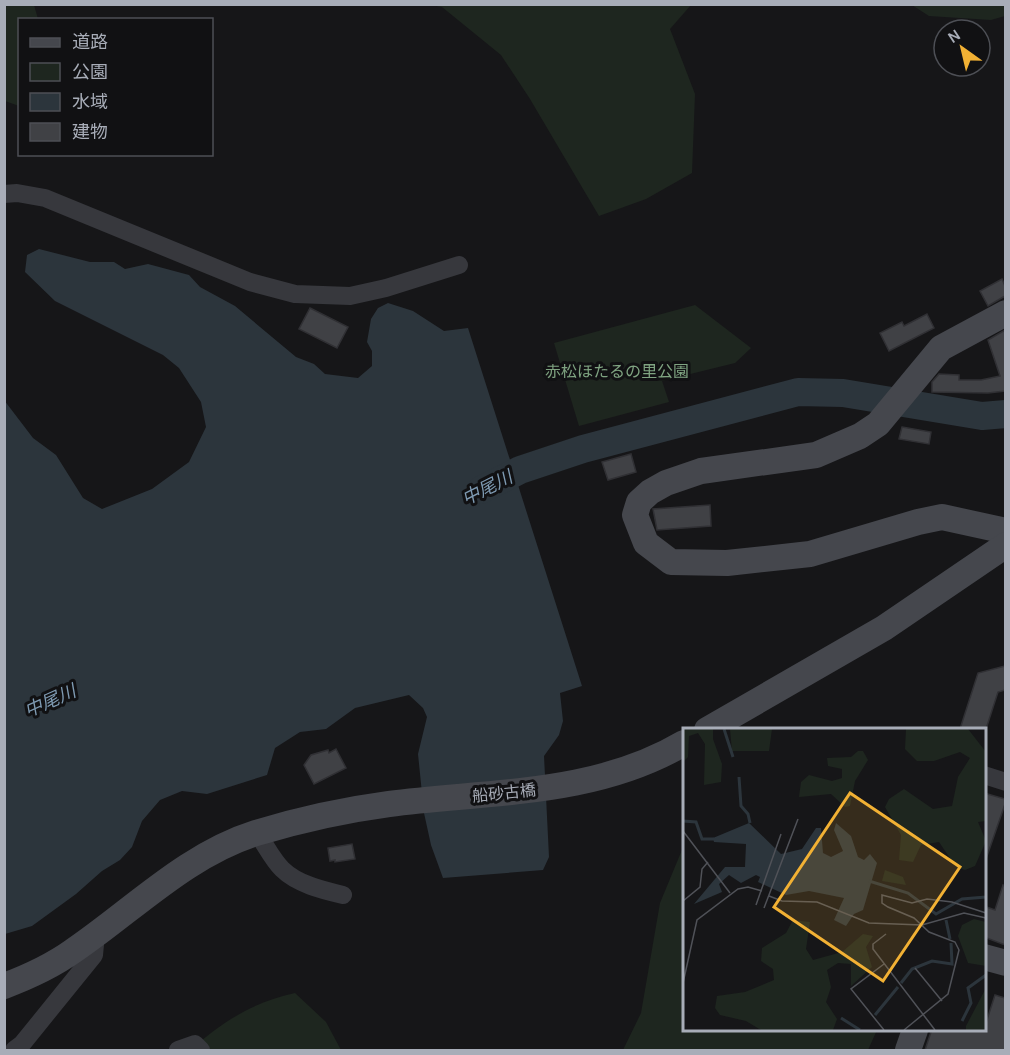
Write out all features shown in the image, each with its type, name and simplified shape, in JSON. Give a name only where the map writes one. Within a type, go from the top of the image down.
[{"type":"street","points":[[4,194],[17,193],[45,198],[250,282],[295,294],[350,296],[386,288],[459,265]]},
{"type":"street","points":[[1005,313],[941,348],[878,424],[860,436],[816,455],[701,471],[666,483],[650,492],[639,502],[635,515],[646,543],[671,562],[728,563],[810,554],[918,522],[942,518],[1005,531]]},
{"type":"street","points":[[709,728],[884,628],[1005,545]]},
{"type":"street","name":"船砂古橋","points":[[4,986],[27,977],[72,952],[164,884],[208,855],[257,833],[318,817],[388,804],[540,789],[618,772],[683,743]]},
{"type":"street","points":[[986,776],[1005,782]]},
{"type":"street","points":[[257,833],[281,868],[296,879],[321,890],[343,895]]},
{"type":"street","points":[[14,1050],[22,1044],[94,956],[96,934]]},
{"type":"street","points":[[986,958],[1005,963]]},
{"type":"street","points":[[908,1050],[914,1031]]},
{"type":"street","points":[[178,1050],[195,1044],[201,1050]]},
{"type":"green space","points":[[5,4],[34,5],[38,18],[18,18],[18,106],[5,101]]},
{"type":"green space","points":[[431,5],[691,5],[670,29],[695,94],[692,173],[646,199],[599,216],[530,99],[501,55],[442,7]]},
{"type":"green space","points":[[912,5],[1005,5],[1005,16],[992,20],[929,16]]},
{"type":"green space","name":"赤松ほたるの里公園","points":[[695,305],[751,348],[735,363],[662,381],[669,402],[579,426],[554,343]]},
{"type":"green space","points":[[683,847],[683,1031],[877,1031],[868,1050],[623,1050],[641,1013],[660,903]]},
{"type":"green space","points":[[295,993],[326,1022],[341,1050],[190,1050],[239,1014],[265,1002]]},
{"type":"water","points":[[39,249],[90,262],[114,262],[125,269],[148,264],[189,275],[200,287],[235,306],[296,357],[314,364],[325,374],[358,378],[372,366],[372,351],[367,342],[371,319],[378,308],[388,303],[413,311],[444,331],[468,328],[582,686],[560,693],[563,721],[559,735],[544,756],[549,857],[543,870],[443,878],[431,845],[424,813],[418,754],[427,717],[423,708],[409,695],[355,708],[326,729],[300,732],[275,748],[267,775],[207,794],[182,791],[160,800],[142,821],[132,847],[120,860],[102,871],[76,894],[32,926],[5,934],[4,400],[33,438],[56,455],[83,498],[102,509],[152,489],[189,462],[206,427],[201,402],[179,368],[163,355],[55,301],[25,272],[27,255]]},
{"type":"building","points":[[1002,279],[1005,296],[988,306],[980,291]]},
{"type":"building","points":[[310,308],[348,327],[337,348],[299,329]]},
{"type":"building","points":[[927,314],[934,328],[889,351],[880,333],[902,322],[904,326]]},
{"type":"building","points":[[1005,330],[1005,391],[932,392],[932,382],[939,374],[959,375],[959,380],[981,380],[1000,376],[988,340]]},
{"type":"building","points":[[902,427],[931,432],[929,444],[899,439]]},
{"type":"building","points":[[631,454],[636,472],[608,480],[602,462]]},
{"type":"building","points":[[710,505],[711,526],[657,530],[653,509]]},
{"type":"building","points":[[1005,666],[1005,690],[998,692],[986,729],[960,728],[978,673]]},
{"type":"building","points":[[336,749],[346,768],[314,784],[304,765],[311,755],[328,750],[329,753]]},
{"type":"building","points":[[986,794],[1005,799],[986,859]]},
{"type":"building","points":[[352,844],[355,859],[330,861],[328,848]]},
{"type":"building","points":[[1003,885],[1005,886],[1005,945],[986,938],[986,907],[995,910]]},
{"type":"building","points":[[995,995],[1005,998],[1005,1050],[925,1050],[931,1031],[986,1031],[986,1023]]},
{"type":"waterway","name":"中尾川","points":[[481,490],[520,470],[583,449],[798,392],[843,393],[982,416],[1006,414]]}]
